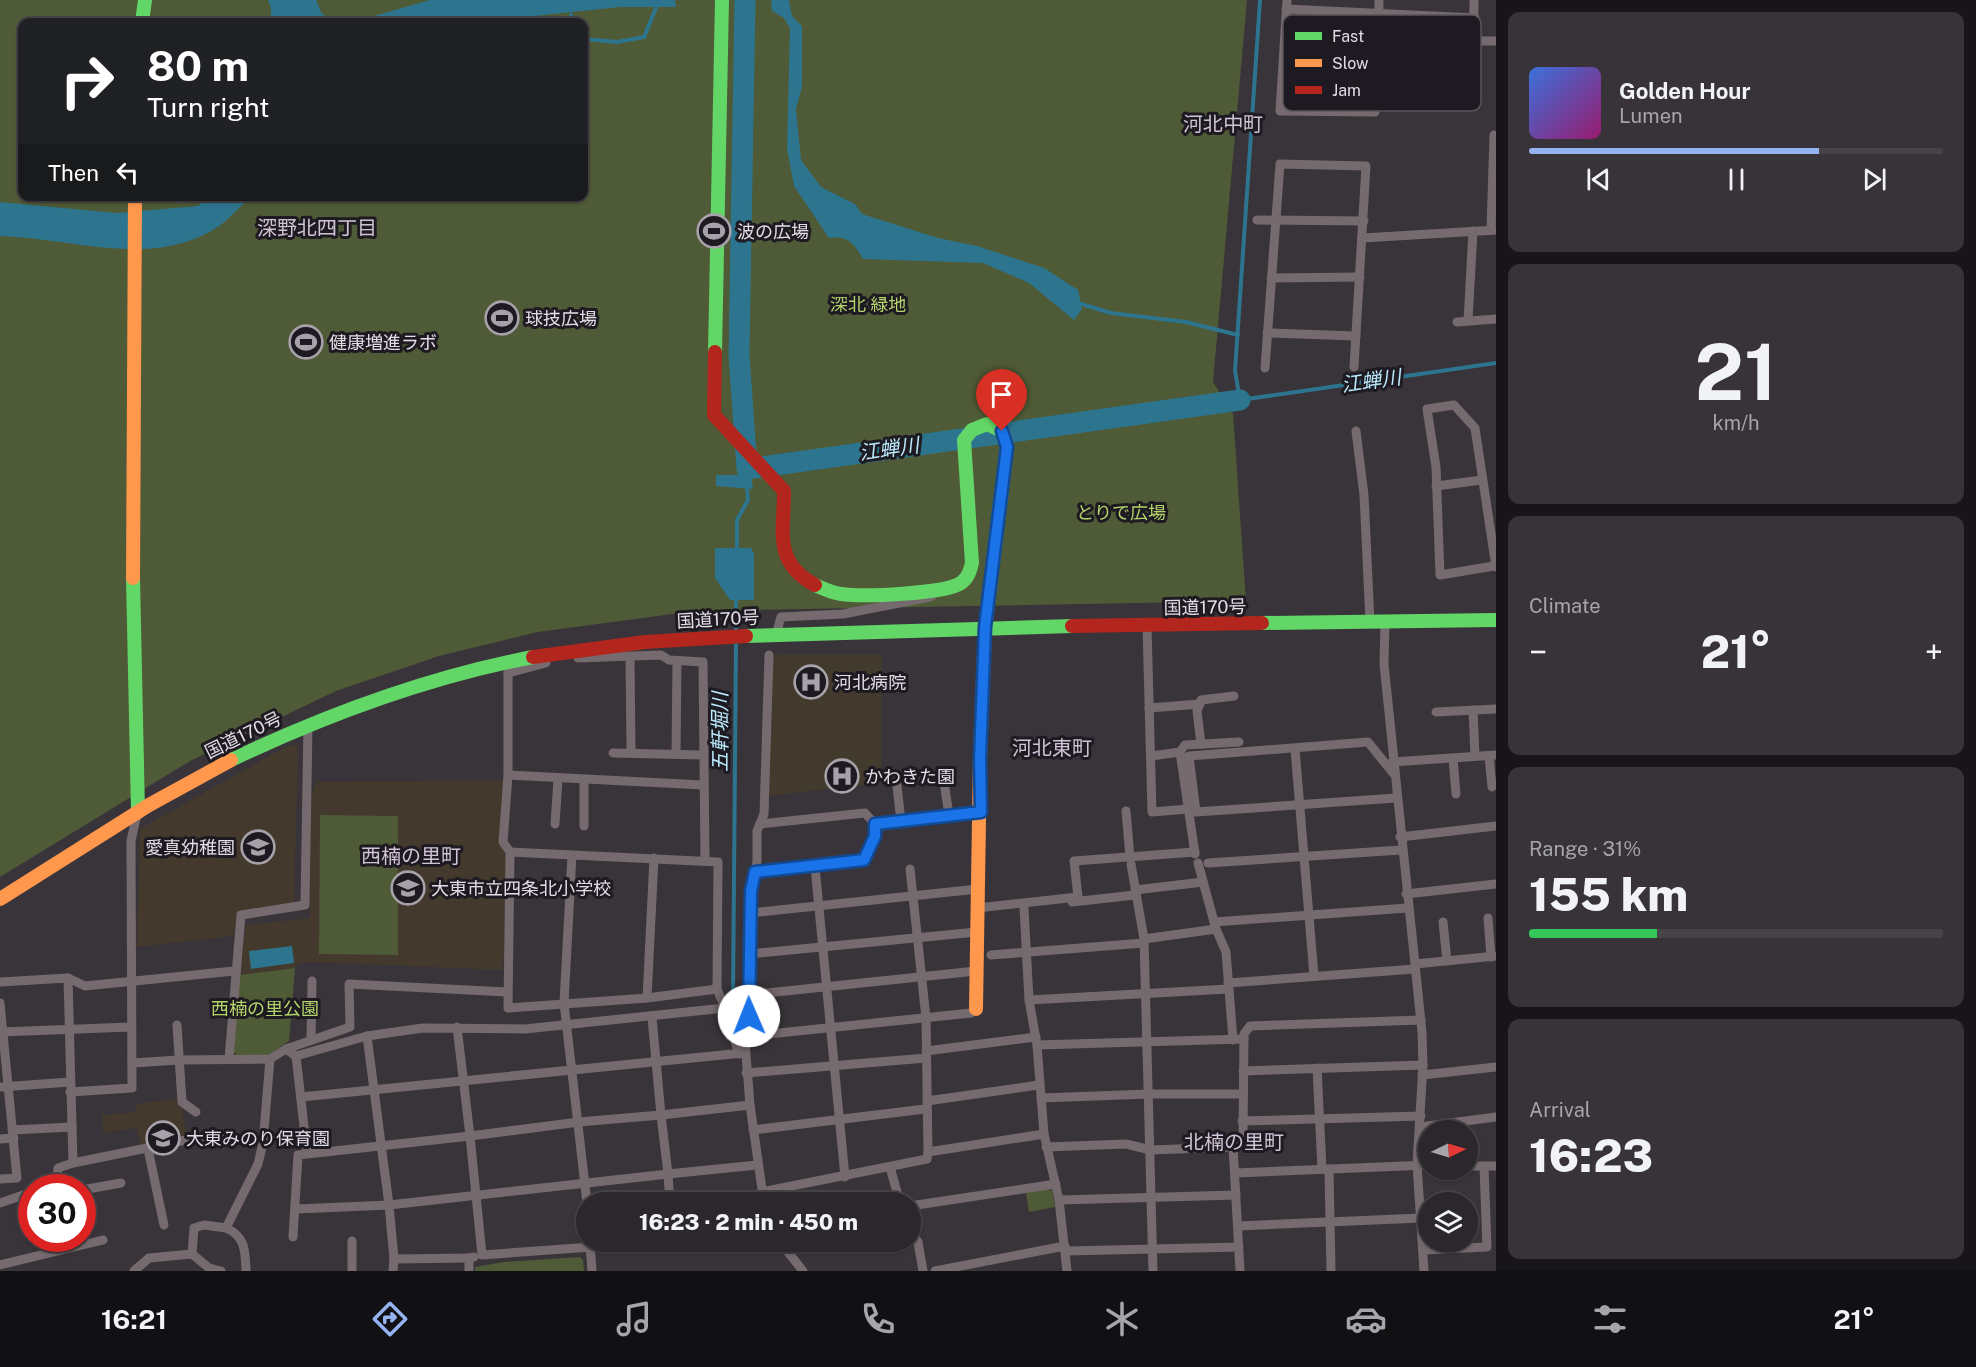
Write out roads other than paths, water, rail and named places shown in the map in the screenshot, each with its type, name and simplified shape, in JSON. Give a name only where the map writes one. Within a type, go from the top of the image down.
[{"type":"main road","points":[[143,18],[145,0]]},
{"type":"main road","points":[[722,0],[713,407],[714,414],[720,422],[772,475],[784,491],[784,555],[791,568],[834,593],[940,590],[957,586],[970,575],[972,563],[964,440],[979,425],[996,426],[1002,431],[1007,447],[985,627],[978,889],[983,910],[977,932],[976,1009]]},
{"type":"main road","points":[[135,201],[133,639],[138,812]]},
{"type":"main road","name":"国道170号","points":[[0,898],[199,777],[308,724],[390,694],[601,645],[723,636],[985,627],[1496,620]]},
{"type":"street","points":[[1287,4],[1379,15],[1379,0]]},
{"type":"street","points":[[1474,0],[1475,15]]},
{"type":"street","points":[[1283,77],[1280,111],[1375,112]]},
{"type":"street","points":[[1363,238],[1494,230],[1494,135]]},
{"type":"street","points":[[1264,368],[1280,164],[1366,165],[1354,367]]},
{"type":"street","points":[[1257,220],[1364,221]]},
{"type":"street","points":[[1468,321],[1473,231]]},
{"type":"street","points":[[1271,278],[1359,277]]},
{"type":"street","points":[[1457,321],[1496,319]]},
{"type":"street","points":[[1267,333],[1356,336]]},
{"type":"street","points":[[1454,405],[1475,428],[1495,566],[1440,575],[1436,486],[1427,409],[1454,405]]},
{"type":"street","points":[[1356,431],[1364,495],[1370,622]]},
{"type":"street","points":[[1436,486],[1482,480]]},
{"type":"street","points":[[776,634],[781,617],[843,614],[930,597],[940,590]]},
{"type":"street","points":[[1385,621],[1384,664],[1392,762],[1421,1020],[1423,1070],[1421,1120]]},
{"type":"street","points":[[1148,626],[1152,812],[1188,809]]},
{"type":"street","points":[[705,860],[703,662],[677,661],[661,655],[583,657],[508,667],[508,775],[503,842],[510,852],[508,1008],[647,998],[717,989]]},
{"type":"street","points":[[742,1053],[749,1036],[751,891],[755,872],[757,831],[764,814],[769,655]]},
{"type":"street","points":[[630,657],[632,752]]},
{"type":"street","points":[[676,754],[677,661]]},
{"type":"street","points":[[1201,744],[1197,711],[1201,700],[1234,696]]},
{"type":"street","points":[[1149,708],[1200,704]]},
{"type":"street","points":[[1436,712],[1496,709]]},
{"type":"street","points":[[1473,710],[1475,756]]},
{"type":"street","points":[[228,1059],[234,971],[241,915],[305,905],[308,724]]},
{"type":"street","points":[[1233,1040],[1226,952],[1215,926],[1196,856],[1180,752],[1185,745],[1239,742]]},
{"type":"street","points":[[1394,775],[1368,742],[1189,756],[1196,812],[1396,798]]},
{"type":"street","points":[[1295,749],[1314,976]]},
{"type":"street","points":[[1150,756],[1180,752]]},
{"type":"street","points":[[613,753],[703,755]]},
{"type":"street","points":[[1392,762],[1492,755],[1492,787]]},
{"type":"street","points":[[1453,758],[1456,794]]},
{"type":"street","points":[[508,775],[703,785]]},
{"type":"street","points":[[555,824],[558,779]]},
{"type":"street","points":[[584,780],[584,826]]},
{"type":"street","points":[[944,782],[949,815]]},
{"type":"street","points":[[897,786],[901,821]]},
{"type":"street","points":[[3,1087],[132,1089],[132,841],[138,812]]},
{"type":"street","points":[[875,824],[981,812]]},
{"type":"street","points":[[1126,812],[1135,893],[1144,941],[1153,1271]]},
{"type":"street","points":[[755,872],[864,860],[875,836],[875,824],[865,813],[760,824]]},
{"type":"street","points":[[1400,837],[1496,826]]},
{"type":"street","points":[[1208,863],[1401,849]]},
{"type":"street","points":[[510,852],[718,862],[717,989],[742,1053],[747,1073],[761,1192],[927,1160],[926,1018],[910,869]]},
{"type":"street","points":[[572,855],[564,1003],[586,1192]]},
{"type":"street","points":[[983,910],[1078,897],[1074,861],[1196,856]]},
{"type":"street","points":[[647,998],[654,858]]},
{"type":"street","points":[[815,867],[845,1177]]},
{"type":"street","points":[[983,910],[1023,908],[1203,882]]},
{"type":"street","points":[[1406,894],[1496,884]]},
{"type":"street","points":[[750,913],[978,889]]},
{"type":"street","points":[[1023,908],[1028,951],[1029,1000],[1036,1041],[1044,1134],[1059,1200],[1067,1271]]},
{"type":"street","points":[[991,955],[1144,941],[1215,926],[1407,908]]},
{"type":"street","points":[[1029,1000],[1228,986],[1493,957],[1488,918]]},
{"type":"street","points":[[1443,922],[1447,961]]},
{"type":"street","points":[[749,954],[977,932]]},
{"type":"street","points":[[0,982],[68,978],[85,986],[234,971]]},
{"type":"street","points":[[748,995],[975,971]]},
{"type":"street","points":[[68,978],[73,1163]]},
{"type":"street","points":[[311,1039],[312,981]]},
{"type":"street","points":[[132,1064],[179,1060],[270,1059],[286,1049],[311,1039],[350,1027],[350,984],[507,992]]},
{"type":"street","points":[[0,1003],[3,1087],[13,1134],[18,1186]]},
{"type":"street","points":[[296,1056],[367,1036],[423,1028],[525,1029],[652,1018],[725,1008]]},
{"type":"street","points":[[749,1036],[971,1013],[976,1009]]},
{"type":"street","points":[[652,1018],[669,1192]]},
{"type":"street","points":[[1046,1147],[1126,1144],[1151,1150],[1233,1147],[1243,1140],[1244,1034],[1250,1026],[1421,1020]]},
{"type":"street","points":[[177,1025],[182,1102],[196,1112]]},
{"type":"street","points":[[1,1032],[131,1027]]},
{"type":"street","points":[[457,1027],[461,1081],[470,1136],[482,1255]]},
{"type":"street","points":[[367,1036],[389,1205],[393,1271]]},
{"type":"street","points":[[747,1073],[833,1066],[1036,1041],[1244,1039]]},
{"type":"street","points":[[286,1049],[296,1056],[307,1153]]},
{"type":"street","points":[[301,1097],[742,1053]]},
{"type":"street","points":[[226,1228],[258,1164],[263,1143],[270,1059]]},
{"type":"street","points":[[1243,1071],[1317,1068],[1423,1070],[1496,1066]]},
{"type":"street","points":[[1317,1068],[1330,1222],[1331,1271]]},
{"type":"street","points":[[753,1130],[838,1121],[1039,1085]]},
{"type":"street","points":[[1041,1098],[1149,1094],[1242,1094]]},
{"type":"street","points":[[293,1237],[298,1155],[579,1122],[750,1105]]},
{"type":"street","points":[[1242,1121],[1421,1116]]},
{"type":"street","points":[[1473,1120],[1496,1117]]},
{"type":"street","points":[[0,1139],[13,1134],[72,1126]]},
{"type":"street","points":[[58,1174],[58,1168],[73,1163],[221,1133]]},
{"type":"street","points":[[928,1152],[1044,1134]]},
{"type":"street","points":[[1233,1147],[1240,1271]]},
{"type":"street","points":[[148,1149],[164,1225]]},
{"type":"street","points":[[1235,1173],[1418,1164]]},
{"type":"street","points":[[296,1209],[389,1205],[757,1165]]},
{"type":"street","points":[[1478,1167],[1496,1166]]},
{"type":"street","points":[[890,1167],[897,1192]]},
{"type":"street","points":[[1478,1247],[1487,1247],[1484,1167]]},
{"type":"street","points":[[0,1179],[17,1178]]},
{"type":"street","points":[[96,1188],[121,1184]]},
{"type":"street","points":[[921,1204],[1056,1184]]},
{"type":"street","points":[[0,1203],[18,1195]]},
{"type":"street","points":[[1059,1200],[1236,1195]]},
{"type":"street","points":[[1238,1226],[1418,1218]]},
{"type":"street","points":[[192,1254],[194,1227],[204,1225],[226,1228],[236,1233],[244,1244],[246,1271]]},
{"type":"street","points":[[0,1264],[103,1240]]},
{"type":"street","points":[[352,1241],[352,1271]]},
{"type":"street","points":[[394,1258],[469,1258],[576,1246]]},
{"type":"street","points":[[935,1271],[1066,1249],[1239,1247]]},
{"type":"street","points":[[591,1252],[592,1271]]},
{"type":"street","points":[[788,1252],[803,1271]]},
{"type":"street","points":[[920,1252],[923,1271]]},
{"type":"street","points":[[1423,1252],[1424,1271]]},
{"type":"street","points":[[134,1271],[148,1258],[192,1254],[209,1268],[221,1271]]},
{"type":"street","points":[[469,1258],[469,1271]]},
{"type":"water","points":[[268,0],[316,0],[322,14],[329,18],[271,18]]},
{"type":"water","points":[[430,0],[675,0],[676,7],[620,7],[516,18],[367,18]]},
{"type":"water","points":[[771,0],[789,0],[792,16],[802,26],[802,87],[796,109],[801,160],[821,187],[855,204],[862,214],[938,238],[977,246],[1044,268],[1078,290],[1082,309],[1074,320],[1029,283],[983,263],[863,259],[850,241],[836,237],[829,238],[794,186],[787,149],[790,28],[784,18],[772,11]]},
{"type":"water","points":[[204,201],[247,201],[213,230],[188,241],[162,247],[108,248],[0,236],[0,202],[116,213],[198,206]]},
{"type":"water","points":[[716,475],[751,475],[753,489],[716,486]]},
{"type":"water","points":[[715,548],[751,548],[754,554],[754,600],[730,600],[715,578]]},
{"type":"water","points":[[292,946],[294,963],[251,969],[249,951]]},
{"type":"waterway","name":"江蝉川","points":[[745,0],[739,355],[747,469],[1240,400]]},
{"type":"waterway","points":[[1260,0],[1235,371],[1240,400],[1496,363]]},
{"type":"waterway","points":[[588,39],[617,42],[644,37],[656,8]]},
{"type":"waterway","points":[[1078,303],[1111,313],[1186,322],[1238,335]]},
{"type":"waterway","name":"五軒堀川","points":[[747,469],[747,477]]},
{"type":"waterway","name":"五軒堀川","points":[[737,553],[737,520],[748,500],[747,485]]},
{"type":"waterway","name":"五軒堀川","points":[[736,596],[736,631]]},
{"type":"waterway","name":"五軒堀川","points":[[733,997],[736,641]]},
{"type":"place","name":"波の広場","points":[[714,231]]},
{"type":"place","name":"球技広場","points":[[502,318]]},
{"type":"place","name":"健康増進ラボ","points":[[306,342]]},
{"type":"place","name":"河北病院","points":[[811,682]]},
{"type":"place","name":"かわきた園","points":[[842,776]]},
{"type":"place","name":"愛真幼稚園","points":[[258,847]]},
{"type":"place","name":"大東市立四条北小学校","points":[[408,888]]},
{"type":"place","name":"大東みのり保育園","points":[[163,1138]]},
{"type":"district","name":"河北中町","points":[[1223,124]]},
{"type":"district","name":"深野北四丁目","points":[[317,228]]},
{"type":"district","name":"河北東町","points":[[1052,748]]},
{"type":"district","name":"西楠の里町","points":[[411,856]]},
{"type":"district","name":"北楠の里町","points":[[1234,1142]]},
{"type":"park label","name":"深北 緑地","points":[[868,304]]},
{"type":"park label","name":"とりで広場","points":[[1121,512]]},
{"type":"park label","name":"西楠の里公園","points":[[265,1008]]}]
